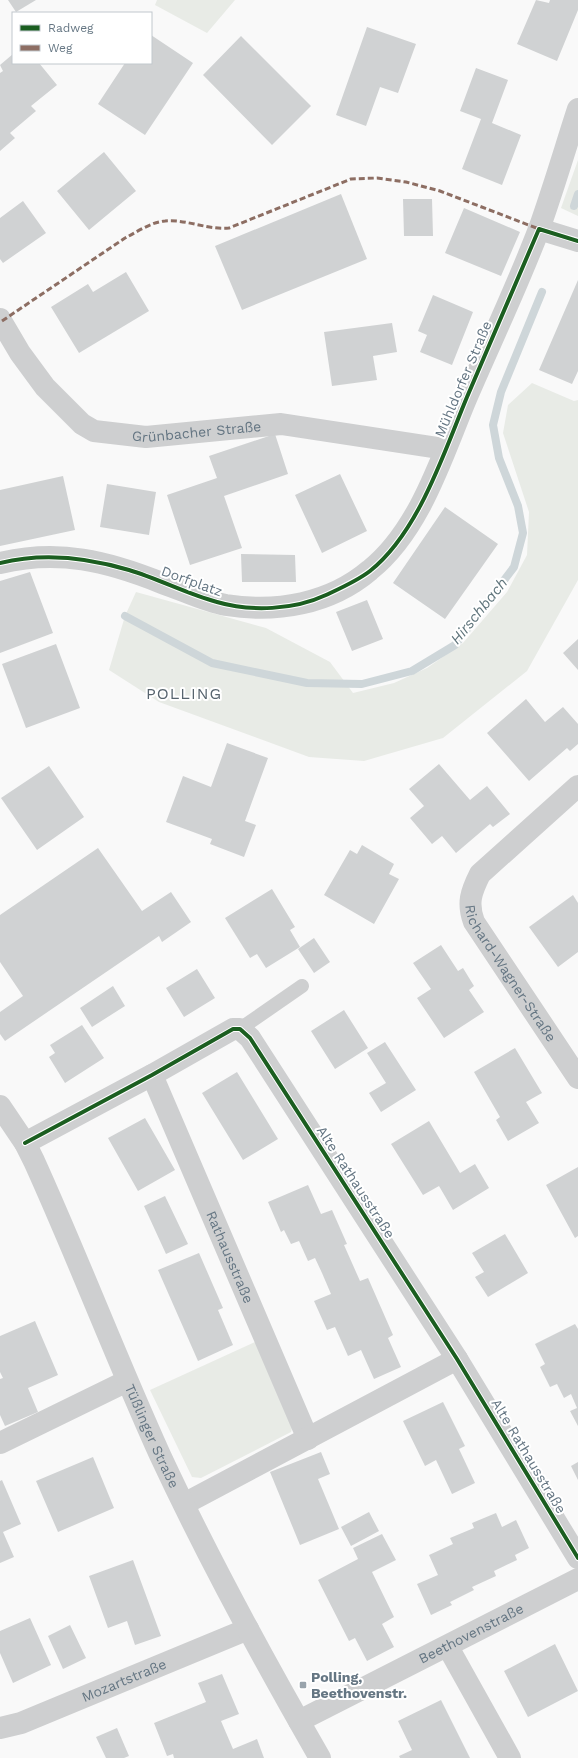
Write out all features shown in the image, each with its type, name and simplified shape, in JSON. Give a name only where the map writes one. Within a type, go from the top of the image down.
[{"type":"street","name":"Mühldorfer Straße","points":[[402,534],[433,480],[539,229],[578,109]]},
{"type":"street","points":[[539,229],[578,241]]},
{"type":"street","name":"Grünbacher Straße","points":[[0,319],[20,353],[45,387],[82,424],[94,431],[146,438],[281,424],[445,449]]},
{"type":"street","name":"Dorfplatz","points":[[0,563],[37,556],[69,558],[130,570],[202,598],[225,605],[263,608],[287,607],[311,602],[356,581],[371,570],[402,534]]},
{"type":"street","name":"Richard-Wagner-Straße","points":[[578,786],[480,874],[472,890],[470,910],[474,922],[578,1078]]},
{"type":"street","points":[[25,1143],[152,1075],[233,1029],[240,1029]]},
{"type":"street","name":"Alte Rathausstraße","points":[[240,1029],[250,1038],[457,1359],[578,1558]]},
{"type":"street","name":"Rathausstraße","points":[[152,1075],[308,1439]]},
{"type":"street","name":"Tüßlinger Straße","points":[[3,1117],[25,1143],[49,1194],[127,1381],[184,1504],[248,1630],[320,1758]]},
{"type":"street","points":[[184,1504],[457,1359]]},
{"type":"street","points":[[0,1444],[127,1381]]},
{"type":"street","name":"Beethovenstraße","points":[[299,1721],[578,1579]]},
{"type":"street","name":"Mozartstraße","points":[[0,1728],[21,1723],[248,1630]]},
{"type":"street","points":[[448,1646],[510,1758]]},
{"type":"lane","points":[[240,1029],[302,986]]},
{"type":"shaded area","points":[[157,0],[235,0],[207,33],[155,5]]},
{"type":"shaded area","points":[[578,160],[578,216],[561,208]]},
{"type":"shaded area","points":[[532,383],[574,401],[578,400],[578,580],[527,671],[443,738],[364,761],[309,757],[159,702],[109,670],[125,616],[136,592],[266,628],[330,662],[353,693],[394,683],[427,668],[463,643],[507,592],[527,555],[529,512],[503,433],[508,405]]},
{"type":"shaded area","points":[[255,1342],[293,1424],[291,1432],[201,1478],[192,1477],[150,1390]]},
{"type":"building","points":[[8,0],[36,0],[16,12]]},
{"type":"building","points":[[536,0],[549,3],[550,0],[578,0],[578,10],[557,61],[517,44]]},
{"type":"building","points":[[367,27],[416,44],[398,93],[380,87],[366,126],[336,115]]},
{"type":"building","points":[[152,36],[193,63],[145,135],[98,104],[124,64],[152,64]]},
{"type":"building","points":[[241,36],[311,106],[272,145],[203,75]]},
{"type":"building","points":[[12,55],[12,64],[40,64],[57,85],[31,106],[36,111],[10,133],[15,138],[0,151],[0,73],[3,71],[0,65]]},
{"type":"building","points":[[476,68],[508,80],[492,123],[521,135],[502,185],[462,169],[481,119],[460,111]]},
{"type":"building","points":[[104,152],[136,191],[89,230],[57,191]]},
{"type":"building","points":[[341,194],[367,259],[242,310],[215,246]]},
{"type":"building","points":[[403,199],[432,199],[433,236],[404,236]]},
{"type":"building","points":[[23,201],[46,233],[3,263],[0,259],[0,218]]},
{"type":"building","points":[[464,208],[520,232],[501,276],[445,253]]},
{"type":"building","points":[[126,272],[149,311],[79,353],[51,307],[88,284],[93,292]]},
{"type":"building","points":[[578,280],[578,371],[572,384],[539,370]]},
{"type":"building","points":[[433,295],[473,312],[452,365],[420,352],[427,335],[418,331]]},
{"type":"building","points":[[392,323],[397,352],[373,356],[377,380],[332,386],[324,332]]},
{"type":"building","points":[[275,434],[288,474],[224,496],[242,548],[190,565],[167,495],[217,478],[209,456]]},
{"type":"building","points":[[340,474],[367,531],[322,553],[295,495]]},
{"type":"building","points":[[63,476],[75,530],[0,546],[0,490]]},
{"type":"building","points":[[107,484],[156,492],[149,535],[100,527]]},
{"type":"building","points":[[445,507],[498,544],[445,619],[393,583]]},
{"type":"building","points":[[241,554],[295,555],[296,582],[242,582]]},
{"type":"building","points":[[30,572],[53,633],[0,653],[0,581]]},
{"type":"building","points":[[367,600],[383,639],[352,651],[336,612]]},
{"type":"building","points":[[578,639],[578,670],[563,653]]},
{"type":"building","points":[[56,644],[80,708],[26,728],[2,664]]},
{"type":"building","points":[[526,699],[545,722],[563,707],[578,724],[578,744],[570,751],[567,748],[529,781],[487,733]]},
{"type":"building","points":[[227,743],[268,758],[245,821],[256,825],[244,857],[210,844],[212,839],[166,822],[183,776],[211,787]]},
{"type":"building","points":[[439,764],[470,800],[487,786],[510,814],[493,827],[490,824],[456,853],[442,836],[432,844],[410,818],[424,806],[409,789]]},
{"type":"building","points":[[49,766],[84,817],[37,850],[1,798]]},
{"type":"building","points":[[362,845],[394,864],[389,874],[399,879],[374,924],[324,895],[350,850],[357,854]]},
{"type":"building","points":[[98,848],[142,911],[171,892],[191,922],[162,942],[159,936],[5,1041],[0,1034],[0,1012],[23,996],[0,962],[0,915]]},
{"type":"building","points":[[272,889],[295,927],[290,930],[300,947],[266,968],[257,954],[250,958],[225,918]]},
{"type":"building","points":[[573,895],[578,903],[578,952],[558,967],[529,927]]},
{"type":"building","points":[[314,938],[330,962],[314,973],[298,949]]},
{"type":"building","points":[[441,945],[458,971],[463,968],[474,986],[469,990],[484,1012],[444,1038],[417,998],[431,989],[413,963]]},
{"type":"building","points":[[197,969],[215,998],[184,1017],[166,988]]},
{"type":"building","points":[[113,986],[125,1006],[92,1027],[80,1008]]},
{"type":"building","points":[[344,1010],[368,1048],[335,1069],[311,1031]]},
{"type":"building","points":[[82,1025],[104,1058],[65,1083],[49,1057],[55,1053],[50,1045]]},
{"type":"building","points":[[385,1042],[416,1090],[381,1112],[369,1093],[386,1083],[367,1053]]},
{"type":"building","points":[[515,1048],[542,1093],[526,1102],[539,1123],[508,1141],[496,1120],[500,1117],[474,1072]]},
{"type":"building","points":[[237,1072],[278,1139],[243,1160],[202,1093]]},
{"type":"building","points":[[145,1118],[175,1170],[138,1191],[108,1138]]},
{"type":"building","points":[[429,1121],[460,1173],[475,1164],[489,1188],[453,1210],[439,1186],[423,1195],[391,1144]]},
{"type":"building","points":[[578,1167],[578,1236],[575,1238],[546,1185]]},
{"type":"building","points":[[308,1185],[321,1214],[332,1210],[347,1244],[344,1245],[360,1281],[368,1278],[393,1335],[388,1338],[401,1367],[374,1379],[361,1350],[348,1356],[335,1327],[327,1330],[314,1301],[331,1294],[322,1273],[315,1258],[308,1261],[299,1241],[291,1244],[284,1230],[281,1232],[268,1202]]},
{"type":"building","points":[[165,1196],[188,1244],[166,1254],[144,1206]]},
{"type":"building","points":[[505,1234],[528,1273],[488,1297],[475,1277],[484,1272],[472,1253]]},
{"type":"building","points":[[199,1253],[223,1308],[218,1310],[233,1345],[198,1361],[158,1270]]},
{"type":"building","points":[[35,1321],[58,1375],[28,1388],[38,1412],[5,1426],[0,1415],[0,1379],[3,1378],[0,1372],[0,1336]]},
{"type":"building","points":[[575,1324],[578,1329],[578,1426],[570,1411],[577,1408],[571,1394],[564,1398],[557,1384],[550,1387],[540,1367],[545,1364],[535,1344]]},
{"type":"building","points":[[443,1402],[465,1446],[459,1449],[475,1483],[452,1494],[436,1460],[425,1466],[403,1421]]},
{"type":"building","points":[[321,1452],[330,1474],[318,1479],[339,1529],[300,1545],[270,1472]]},
{"type":"building","points":[[93,1457],[114,1508],[58,1532],[36,1481]]},
{"type":"building","points":[[578,1462],[578,1480],[571,1466]]},
{"type":"building","points":[[2,1480],[21,1524],[3,1532],[14,1557],[0,1563],[0,1481]]},
{"type":"building","points":[[369,1512],[379,1531],[351,1546],[341,1527]]},
{"type":"building","points":[[496,1513],[502,1527],[516,1520],[529,1548],[515,1555],[517,1560],[494,1571],[496,1576],[472,1587],[474,1590],[450,1602],[452,1605],[431,1615],[417,1584],[438,1575],[429,1555],[453,1544],[450,1538],[474,1528],[472,1523]]},
{"type":"building","points":[[382,1534],[396,1560],[372,1572],[394,1617],[382,1624],[394,1647],[367,1661],[355,1638],[349,1641],[318,1580],[358,1559],[353,1548]]},
{"type":"building","points":[[133,1560],[161,1636],[135,1645],[127,1621],[108,1628],[89,1576]]},
{"type":"building","points":[[30,1618],[51,1665],[13,1683],[0,1653],[0,1631]]},
{"type":"building","points":[[70,1625],[86,1658],[63,1669],[48,1636]]},
{"type":"building","points":[[555,1644],[578,1691],[528,1717],[504,1671]]},
{"type":"building","points":[[222,1674],[239,1714],[221,1721],[233,1749],[257,1739],[264,1758],[174,1758],[173,1754],[167,1756],[154,1723],[206,1702],[198,1683]]},
{"type":"building","points":[[441,1700],[470,1758],[400,1758],[399,1756],[412,1750],[398,1721]]},
{"type":"building","points":[[117,1728],[129,1756],[124,1758],[106,1758],[96,1737]]},
{"type":"waterway","name":"Hirschbach","points":[[574,206],[578,194]]},
{"type":"waterway","name":"Hirschbach","points":[[125,616],[212,663],[307,683],[362,684],[412,671],[455,645],[514,567],[523,533],[518,506],[499,458],[493,425],[501,392],[542,292]]},
{"type":"marked path","points":[[2,321],[125,238],[149,225],[165,221],[173,221],[229,228],[351,179],[377,178],[406,182],[440,191],[539,229]]},
{"type":"cycle path","points":[[0,563],[49,557],[81,559],[140,574],[217,602],[258,608],[272,608],[300,604],[314,600],[365,575],[387,555],[403,535],[428,490],[539,229],[578,241]]},
{"type":"cycle path","points":[[25,1143],[152,1075],[233,1029],[240,1029],[250,1038],[457,1359],[578,1558]]},
{"type":"place","name":"Polling, Beethovenstr.","points":[[303,1685]]},
{"type":"district","name":"POLLING","points":[[184,693]]}]
